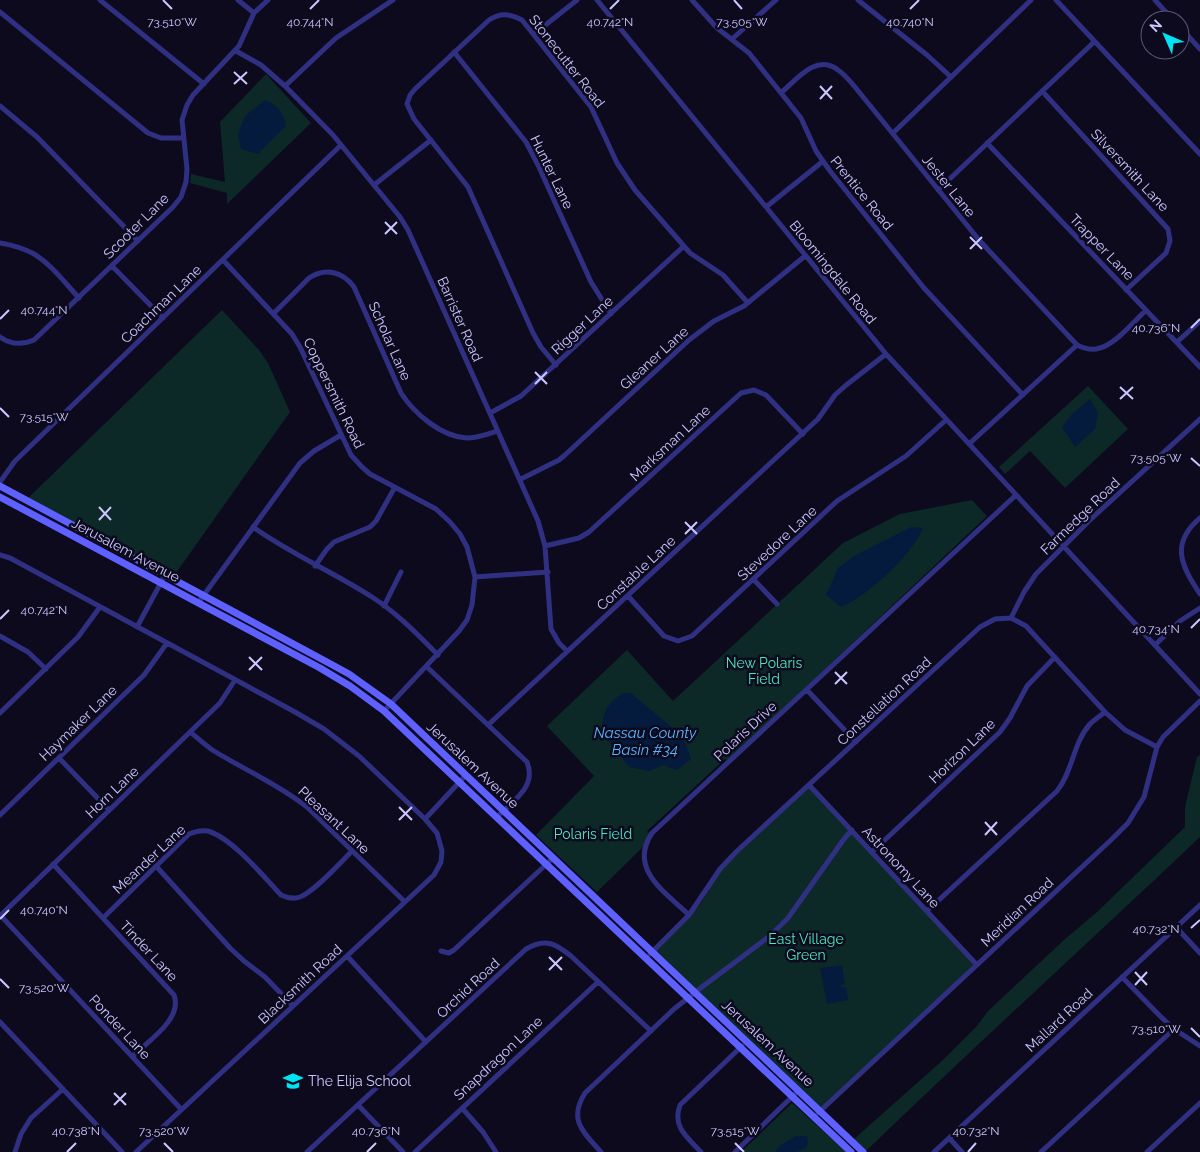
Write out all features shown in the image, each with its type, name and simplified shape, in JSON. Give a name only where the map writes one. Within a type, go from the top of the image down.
[{"type":"main road","name":"Jerusalem Avenue","points":[[0,486],[349,674],[391,704],[863,1152]]},
{"type":"main road","name":"Jerusalem Avenue","points":[[0,497],[277,645],[350,686],[384,711],[851,1152]]},
{"type":"main road","points":[[277,645],[281,637]]},
{"type":"street","points":[[100,0],[204,84]]},
{"type":"street","points":[[238,0],[254,13]]},
{"type":"street","name":"Scooter Lane","points":[[0,337],[8,342],[17,344],[34,340],[173,207],[181,197],[186,182],[187,169],[182,120],[187,105],[193,95],[242,43],[254,13],[268,0]]},
{"type":"street","points":[[285,86],[336,38],[393,0]]},
{"type":"street","points":[[534,34],[578,0]]},
{"type":"street","name":"Bloomingdale Road","points":[[597,0],[886,354],[1200,694]]},
{"type":"street","name":"Prentice Road","points":[[692,0],[712,23],[749,53],[800,118],[822,162],[924,288],[1024,395]]},
{"type":"street","points":[[732,39],[776,0]]},
{"type":"street","points":[[858,0],[927,55],[951,77]]},
{"type":"street","points":[[893,133],[1031,0]]},
{"type":"street","points":[[1056,0],[1200,154]]},
{"type":"street","points":[[1154,0],[1164,10]]},
{"type":"street","points":[[0,12],[148,133],[161,138],[184,138]]},
{"type":"street","name":"Stonecutter Road","points":[[556,365],[533,333],[468,188],[410,113],[407,104],[414,89],[489,20],[501,15],[512,15],[522,20],[591,108],[626,178],[684,246],[699,260],[723,275],[748,303]]},
{"type":"street","points":[[1190,38],[1200,48]]},
{"type":"street","points":[[938,190],[1094,42]]},
{"type":"street","name":"Barrister Road","points":[[236,50],[261,65],[285,86],[341,145],[400,217],[408,230],[538,521],[545,546],[551,629],[559,643],[567,651]]},
{"type":"street","name":"Hunter Lane","points":[[454,52],[526,142],[538,164],[590,282],[611,314]]},
{"type":"street","name":"Jester Lane","points":[[781,94],[812,66],[830,65],[838,70],[855,86],[979,240],[1077,345]]},
{"type":"street","name":"Silversmith Lane","points":[[1042,91],[1168,229],[1170,241],[1166,253],[1126,290]]},
{"type":"street","points":[[0,106],[37,137],[138,241]]},
{"type":"street","points":[[374,185],[431,140]]},
{"type":"street","name":"Trapper Lane","points":[[987,143],[1200,367]]},
{"type":"street","name":"Coachman Lane","points":[[0,482],[14,461],[341,145]]},
{"type":"street","points":[[766,207],[822,162]]},
{"type":"street","points":[[0,243],[16,246],[36,255],[79,298]]},
{"type":"street","name":"Rigger Lane","points":[[490,413],[521,396],[684,246]]},
{"type":"street","name":"Gleaner Lane","points":[[520,479],[559,460],[689,340],[714,321],[748,303],[805,256]]},
{"type":"street","name":"Coppersmith Road","points":[[223,260],[286,326],[300,347],[351,455],[362,468],[436,509],[460,534],[467,547],[476,577],[472,605],[467,620],[438,655],[384,711]]},
{"type":"street","points":[[112,266],[163,318]]},
{"type":"street","name":"Scholar Lane","points":[[274,313],[315,274],[330,272],[343,275],[354,287],[401,393],[410,407],[428,422],[461,437],[477,436],[498,431]]},
{"type":"street","points":[[969,444],[1077,345],[1090,350],[1106,346],[1146,310]]},
{"type":"street","points":[[1177,342],[1200,321]]},
{"type":"street","name":"Constable Lane","points":[[488,725],[803,434],[845,386],[886,354]]},
{"type":"street","name":"Marksman Lane","points":[[545,546],[579,538],[589,532],[740,393],[754,390],[766,395],[803,434]]},
{"type":"street","name":"Farmedge Road","points":[[1011,618],[1030,582],[1064,546],[1200,419]]},
{"type":"street","name":"Stevedore Lane","points":[[628,596],[664,636],[678,641],[692,636],[837,501],[906,456],[946,420]]},
{"type":"street","points":[[198,603],[300,463],[314,451],[341,435]]},
{"type":"street","points":[[316,566],[334,542],[370,528],[395,487]]},
{"type":"street","name":"Polaris Drive","points":[[689,915],[653,881],[647,872],[643,854],[647,840],[652,833],[1016,495]]},
{"type":"street","points":[[1200,518],[1186,532],[1181,548],[1183,564],[1200,594]]},
{"type":"street","points":[[253,527],[279,546],[371,596],[398,616],[438,655]]},
{"type":"street","points":[[0,555],[10,558],[137,627],[166,575]]},
{"type":"street","points":[[384,606],[401,572]]},
{"type":"street","points":[[476,577],[548,572]]},
{"type":"street","points":[[754,580],[777,604]]},
{"type":"street","points":[[0,713],[78,637],[100,607]]},
{"type":"street","points":[[1155,645],[1180,621],[1200,608]]},
{"type":"street","points":[[1011,618],[1026,626],[1105,712],[1125,730],[1157,748]]},
{"type":"street","name":"Constellation Road","points":[[646,958],[689,915],[720,869],[736,852],[980,627],[995,619],[1011,618]]},
{"type":"street","name":"Blacksmith Road","points":[[136,1152],[434,875],[441,862],[442,851],[440,838],[425,819],[343,743],[295,712],[137,627]]},
{"type":"street","points":[[0,636],[28,652],[46,669]]},
{"type":"street","name":"Haymaker Lane","points":[[0,815],[146,672],[167,643]]},
{"type":"street","name":"Horizon Lane","points":[[872,852],[1000,732],[1010,718],[1027,686],[1055,657]]},
{"type":"street","points":[[427,667],[527,762],[530,768],[529,782],[523,791],[497,817]]},
{"type":"street","name":"Horn Lane","points":[[0,916],[220,703],[235,680]]},
{"type":"street","points":[[807,690],[856,742]]},
{"type":"street","name":"Meridian Road","points":[[814,1117],[1128,823],[1144,797],[1157,748],[1163,737],[1200,701]]},
{"type":"street","points":[[927,911],[1057,791],[1070,769],[1081,738],[1090,724],[1105,712]]},
{"type":"street","name":"Pleasant Lane","points":[[190,732],[213,750],[294,796],[405,902]]},
{"type":"street","points":[[59,758],[110,810]]},
{"type":"street","points":[[425,819],[466,775]]},
{"type":"street","name":"Astronomy Lane","points":[[809,785],[977,965]]},
{"type":"street","points":[[601,1152],[583,1133],[578,1123],[577,1113],[580,1100],[585,1093],[696,992],[771,935],[788,918],[852,830]]},
{"type":"street","name":"Meander Lane","points":[[103,918],[190,834],[198,831],[208,831],[238,850],[281,895],[293,898],[301,897],[310,891],[352,851]]},
{"type":"street","points":[[441,952],[449,953],[454,950],[553,858]]},
{"type":"street","name":"Tinder Lane","points":[[54,864],[170,989],[175,1000],[176,1009],[171,1020],[133,1056]]},
{"type":"street","points":[[156,866],[240,958],[265,977],[293,1006]]},
{"type":"street","name":"Mallard Road","points":[[934,1152],[1200,905]]},
{"type":"street","name":"Ponder Lane","points":[[0,916],[133,1056],[181,1110]]},
{"type":"street","points":[[1176,927],[1200,953]]},
{"type":"street","name":"Orchid Road","points":[[307,1152],[526,948],[534,944],[545,942],[559,946],[651,1031]]},
{"type":"street","points":[[346,956],[426,1042]]},
{"type":"street","points":[[1122,977],[1160,1016],[1200,1046]]},
{"type":"street","name":"Snapdragon Lane","points":[[414,1152],[598,982]]},
{"type":"street","points":[[0,1022],[122,1152]]},
{"type":"street","points":[[1040,1152],[1174,1028]]},
{"type":"street","points":[[700,1152],[678,1125],[677,1114],[680,1105],[748,1041]]},
{"type":"street","points":[[15,1152],[21,1134],[31,1118],[63,1089]]},
{"type":"street","points":[[735,1152],[799,1090]]},
{"type":"street","points":[[1147,1152],[1200,1103]]},
{"type":"street","points":[[358,1105],[403,1152]]},
{"type":"street","points":[[462,1108],[483,1132],[496,1152]]},
{"type":"street","points":[[949,1138],[962,1152]]},
{"type":"green space","points":[[266,74],[311,123],[227,204],[227,193],[190,183],[191,174],[225,182],[220,122]]},
{"type":"green space","points":[[222,310],[259,350],[268,363],[290,412],[171,580],[25,501]]},
{"type":"green space","points":[[1088,386],[1128,429],[1065,488],[1030,451],[1005,474],[999,467]]},
{"type":"green space","points":[[972,500],[987,516],[728,761],[725,759],[647,831],[651,835],[646,844],[597,892],[536,835],[594,776],[547,726],[627,650],[673,701],[843,543],[900,514]]},
{"type":"green space","points":[[1200,755],[1200,837],[866,1151],[854,1139],[943,1060],[977,1026],[988,1011],[1064,940],[1096,913],[1185,827],[1185,807],[1197,757]]},
{"type":"green space","name":"East Village Green","points":[[810,785],[977,965],[817,1114],[651,954],[701,903],[721,869]]},
{"type":"green space","points":[[792,1103],[843,1149],[846,1152],[741,1152]]},
{"type":"water","points":[[265,100],[280,110],[286,126],[258,154],[241,149],[238,134],[245,116]]},
{"type":"water","points":[[1090,399],[1098,413],[1095,429],[1075,447],[1062,427],[1072,414]]},
{"type":"water","points":[[911,527],[923,528],[910,550],[900,562],[876,584],[852,602],[841,607],[826,595],[838,568],[854,556]]},
{"type":"water","name":"Nassau County Basin #34","points":[[623,693],[631,693],[671,727],[686,744],[691,759],[677,770],[663,765],[649,771],[629,767],[601,732],[606,710],[612,701]]},
{"type":"water","points":[[842,965],[845,984],[841,985],[842,988],[846,987],[848,1000],[827,1004],[820,968]]},
{"type":"water","points":[[796,1136],[807,1136],[808,1143],[806,1148],[796,1152],[775,1152],[779,1146]]},
{"type":"place","name":"The Elija School","points":[[293,1081]]},
{"type":"park label","name":"New Polaris Field","points":[[764,672]]},
{"type":"park label","name":"Polaris Field","points":[[593,834]]}]
